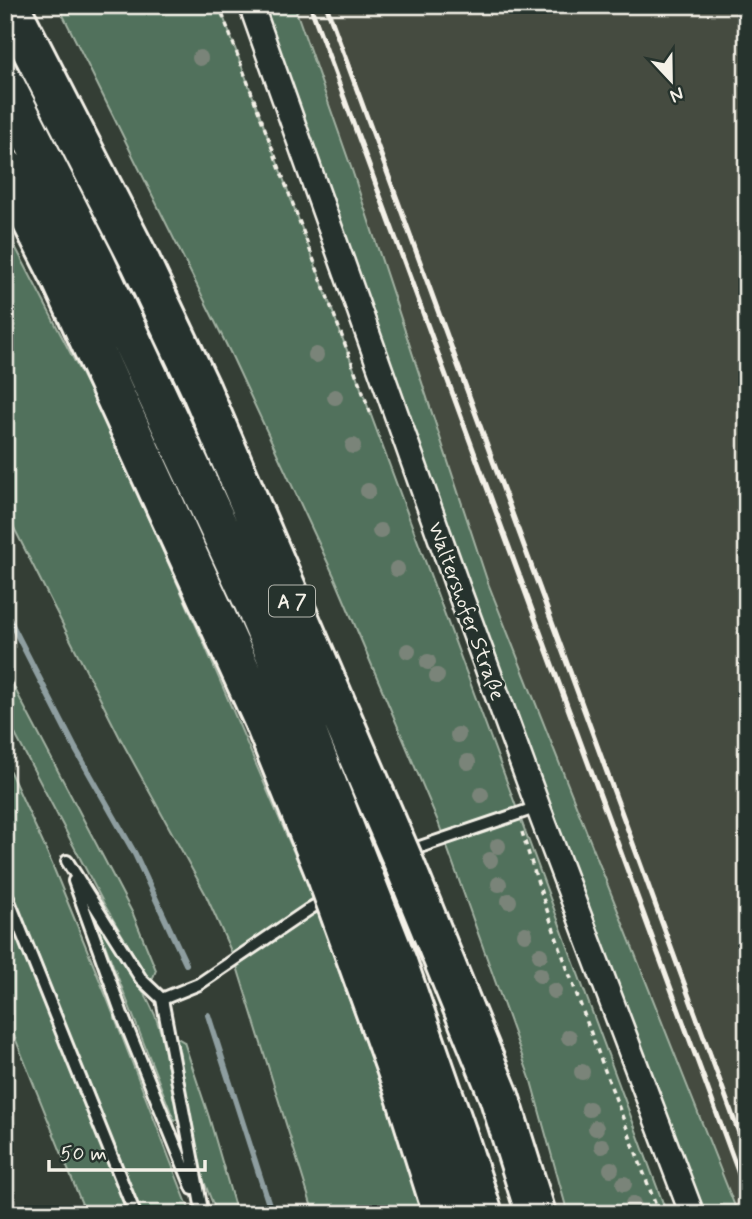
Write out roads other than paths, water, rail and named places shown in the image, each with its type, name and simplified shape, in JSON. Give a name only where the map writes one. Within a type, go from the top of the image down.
[{"type":"highway","name":"A 7","points":[[9,5],[140,261],[206,402],[402,858],[489,1071],[536,1214]]},
{"type":"highway","name":"A 7","points":[[15,90],[215,517],[287,682],[398,965],[458,1137],[487,1207]]},
{"type":"highway","points":[[5,168],[62,280],[263,719],[331,889],[403,1087],[443,1214]]},
{"type":"street","name":"Waltershofer Straße","points":[[251,5],[459,591],[692,1214]]},
{"type":"lane","points":[[5,57],[15,90]]},
{"type":"lane","points":[[79,206],[116,280]]},
{"type":"lane","points":[[335,755],[384,866],[414,955]]},
{"type":"lane","points":[[162,999],[199,984],[311,908],[404,853],[538,807]]},
{"type":"lane","points":[[67,862],[141,979],[162,999],[203,1212],[122,1017],[67,862]]},
{"type":"lane","points":[[5,891],[135,1214]]},
{"type":"lane","points":[[487,1207],[494,1214]]},
{"type":"waterway","points":[[5,611],[75,748],[135,854],[186,964]]},
{"type":"waterway","points":[[208,1015],[272,1214]]},
{"type":"railway","points":[[310,5],[747,1196]]},
{"type":"railway","points":[[326,5],[747,1155]]}]
